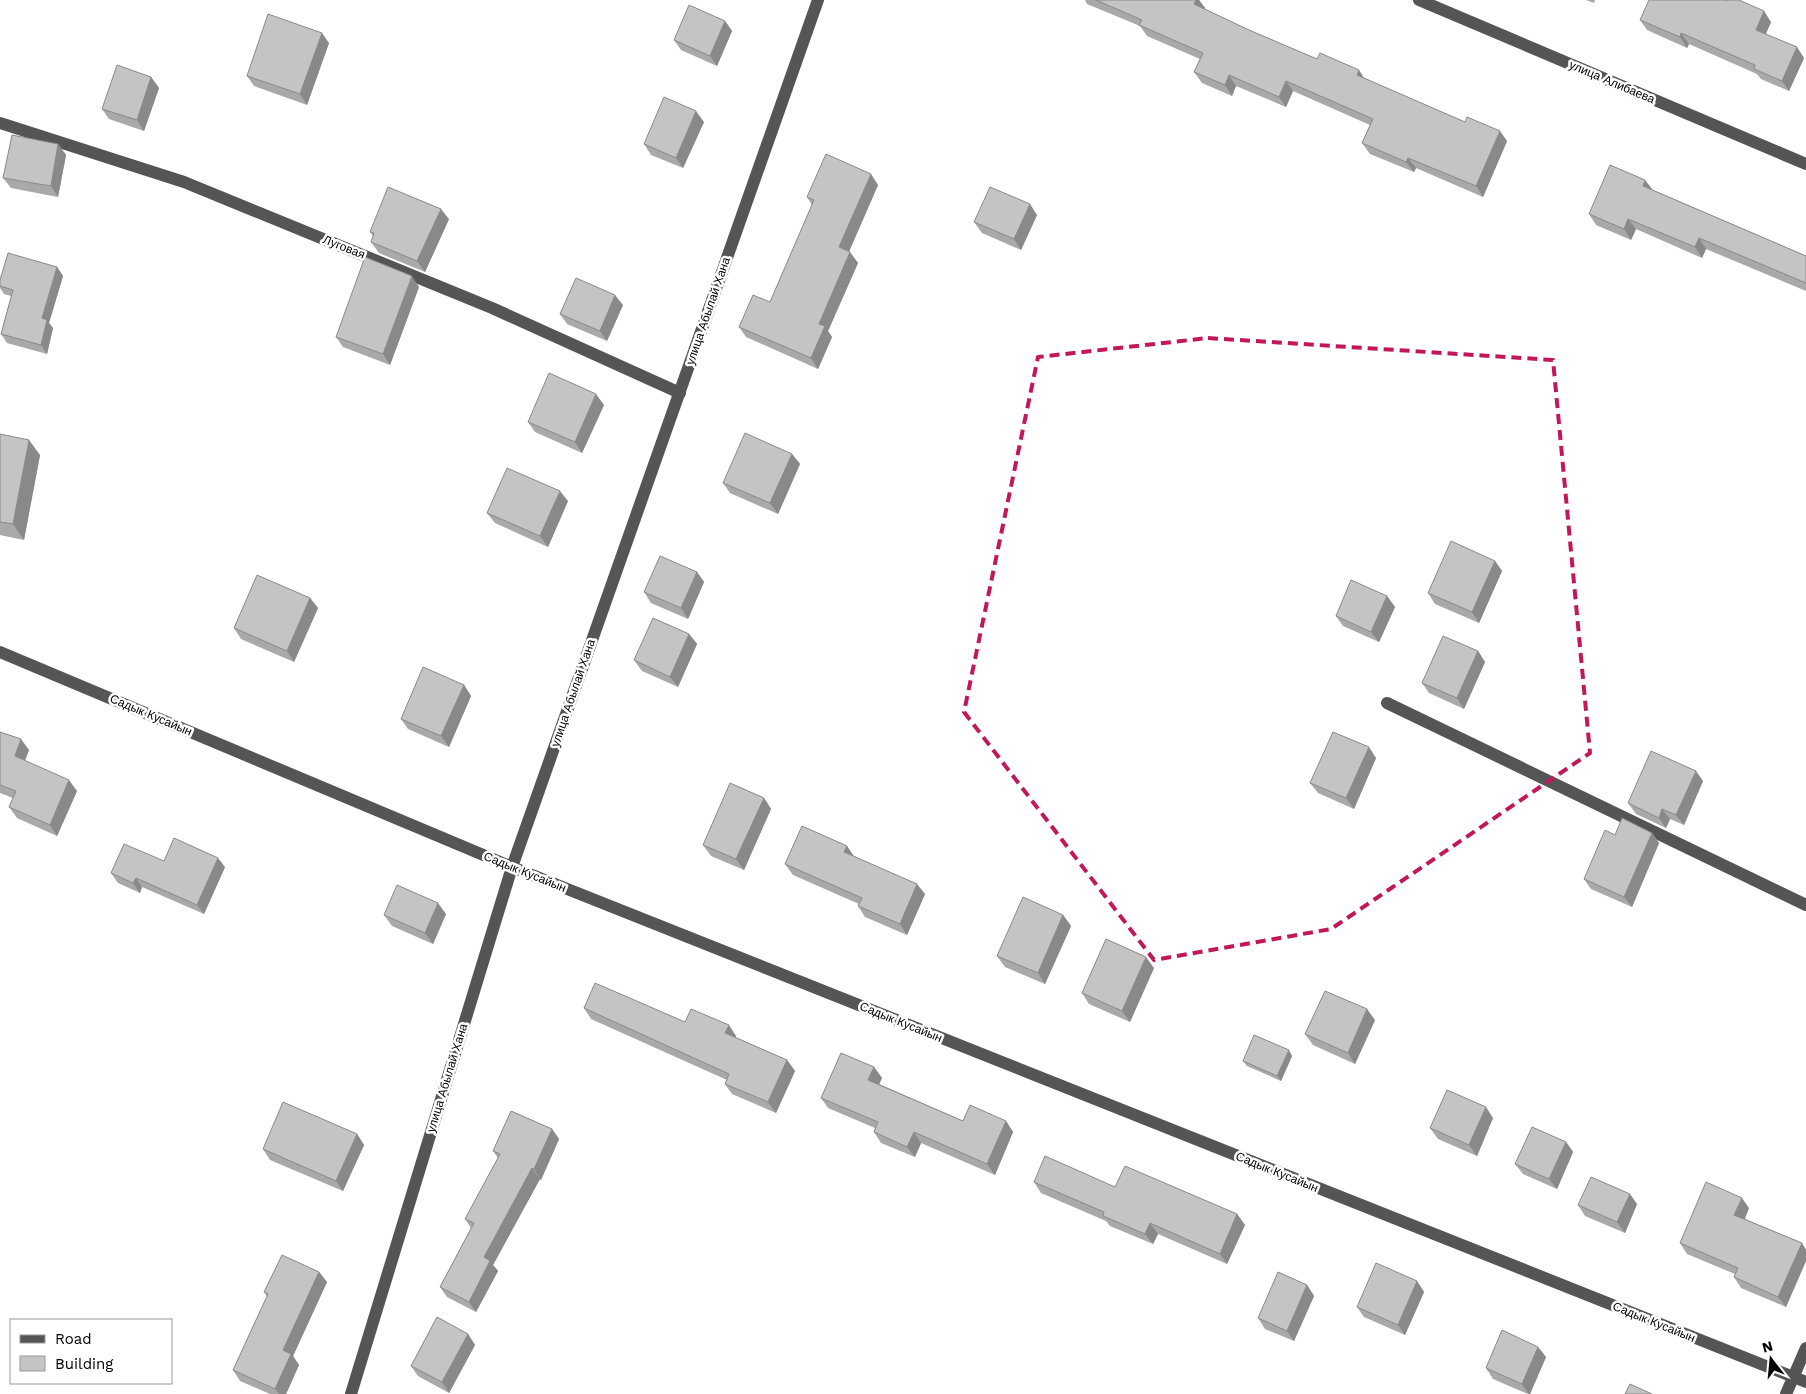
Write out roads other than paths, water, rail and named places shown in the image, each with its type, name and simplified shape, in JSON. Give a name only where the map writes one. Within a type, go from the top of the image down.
[{"type":"street","name":"улица Абылай Хана","points":[[351,1394],[512,867],[818,0]]},
{"type":"street","name":"улица Алибаева","points":[[1419,0],[1806,164]]},
{"type":"street","name":"Луговая","points":[[0,123],[184,182],[492,308],[680,393]]},
{"type":"street","name":"Садык Кусайын","points":[[0,652],[512,867],[1806,1382]]},
{"type":"street","points":[[1387,703],[1806,905]]},
{"type":"street","points":[[1786,1394],[1806,1348]]}]
